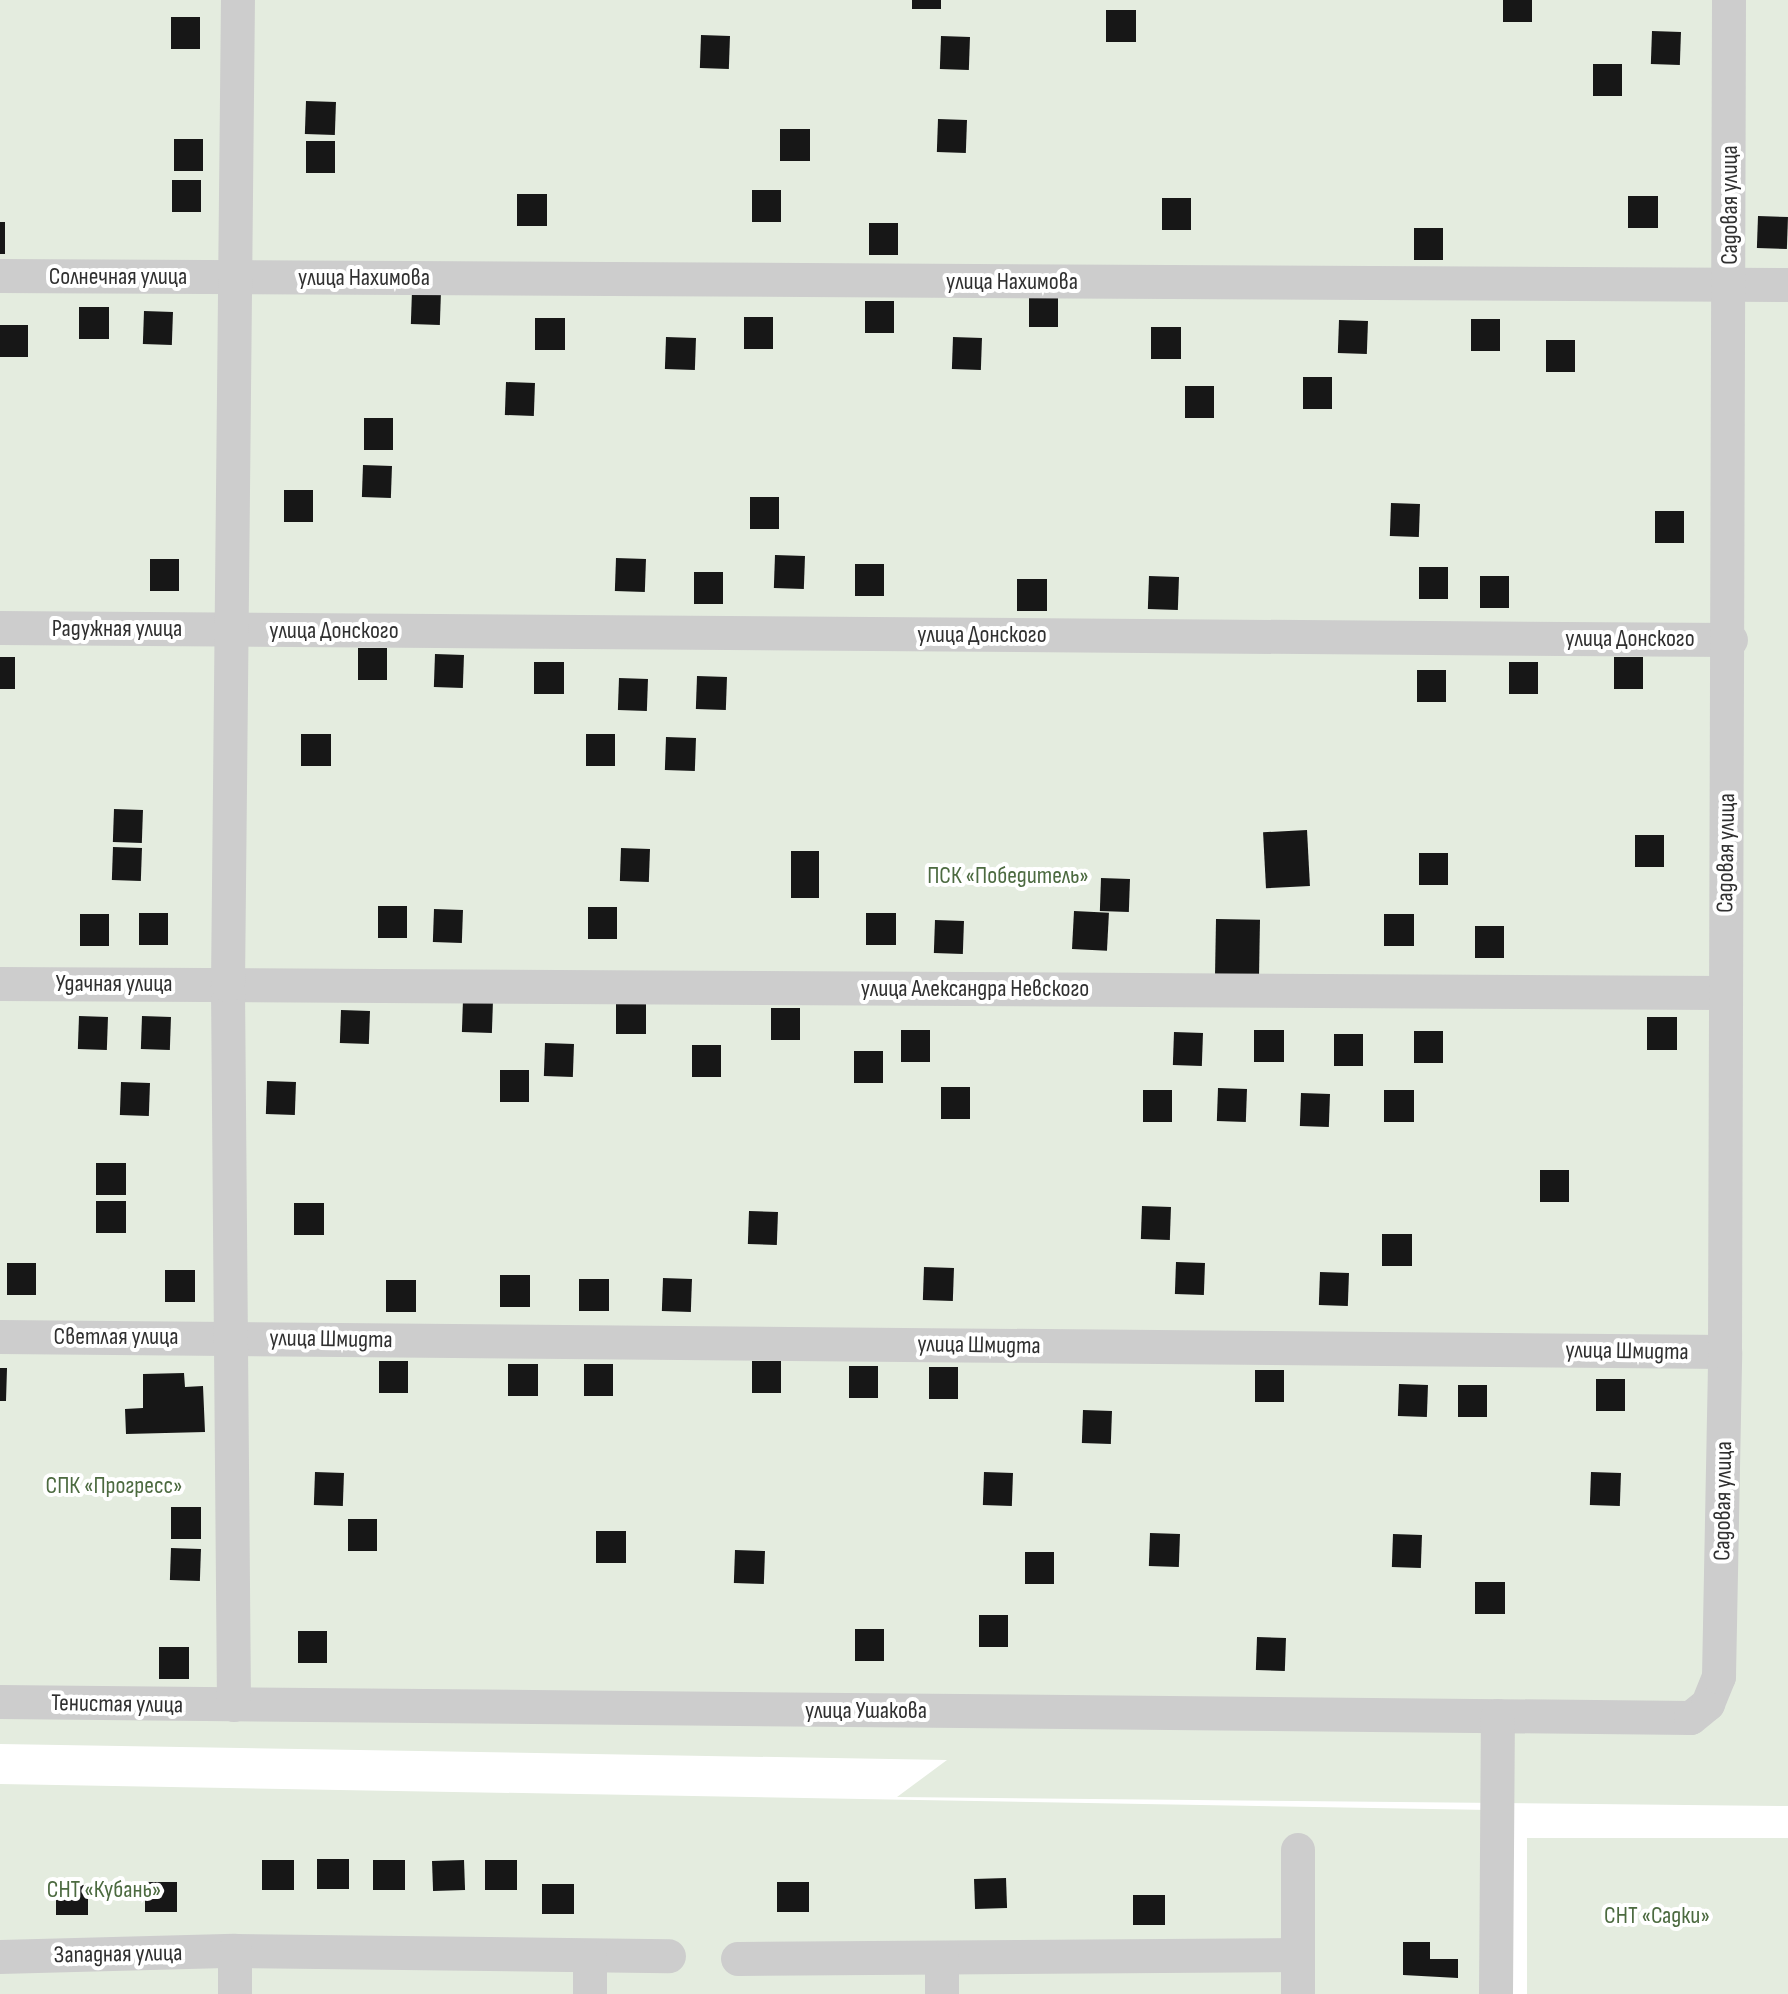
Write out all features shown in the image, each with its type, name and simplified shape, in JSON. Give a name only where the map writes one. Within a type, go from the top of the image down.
[{"type":"street","points":[[234,1705],[228,985],[238,0]]},
{"type":"street","name":"Садовая улица","points":[[1708,1704],[1719,1677],[1725,1352],[1723,993],[1731,640],[1729,0]]},
{"type":"street","name":"Солнечная улица","points":[[0,276],[237,277]]},
{"type":"street","name":"улица Нахимова","points":[[237,277],[1788,285]]},
{"type":"street","name":"Радужная улица","points":[[0,628],[233,630]]},
{"type":"street","name":"улица Донского","points":[[233,630],[1731,640]]},
{"type":"street","name":"Удачная улица","points":[[0,984],[228,985]]},
{"type":"street","name":"улица Александра Невского","points":[[228,985],[1723,993]]},
{"type":"street","name":"Светлая улица","points":[[0,1337],[232,1338]]},
{"type":"street","name":"улица Шмидта","points":[[232,1338],[1725,1352]]},
{"type":"street","name":"Тенистая улица","points":[[0,1702],[234,1705]]},
{"type":"street","name":"улица Ушакова","points":[[234,1705],[1691,1718],[1708,1704]]},
{"type":"street","points":[[1496,1994],[1498,1716]]},
{"type":"street","points":[[1298,1850],[1298,1994]]},
{"type":"street","points":[[235,1951],[235,1994]]},
{"type":"street","name":"Западная улица","points":[[0,1957],[235,1951],[590,1958],[669,1956]]},
{"type":"street","points":[[738,1959],[1298,1955]]},
{"type":"street","points":[[590,1958],[590,1994]]},
{"type":"street","points":[[942,1959],[942,1994]]},
{"type":"green space","name":"ПСК «Победитель»","points":[[0,0],[1788,0],[1788,1806],[897,1797],[947,1760],[0,1744]]},
{"type":"green space","name":"СНТ «Кубань»","points":[[0,1784],[1505,1810],[1502,1994],[0,1994]]},
{"type":"green space","name":"СНТ «Садки»","points":[[1527,1838],[1788,1838],[1788,1994],[1527,1994]]},
{"type":"building","points":[[912,0],[941,0],[941,9],[912,9]]},
{"type":"building","points":[[1503,0],[1532,0],[1532,22],[1503,22]]},
{"type":"building","points":[[1106,10],[1136,10],[1136,42],[1106,42]]},
{"type":"building","points":[[171,17],[200,17],[200,49],[171,49]]},
{"type":"building","points":[[1652,31],[1681,32],[1680,65],[1651,64]]},
{"type":"building","points":[[701,35],[730,36],[729,69],[700,68]]},
{"type":"building","points":[[941,36],[970,37],[969,70],[940,69]]},
{"type":"building","points":[[1593,64],[1622,64],[1622,96],[1593,96]]},
{"type":"building","points":[[306,101],[336,102],[335,135],[305,134]]},
{"type":"building","points":[[938,119],[967,120],[966,153],[937,152]]},
{"type":"building","points":[[780,129],[810,129],[810,161],[780,161]]},
{"type":"building","points":[[174,139],[203,139],[203,171],[174,171]]},
{"type":"building","points":[[306,141],[335,141],[335,173],[306,173]]},
{"type":"building","points":[[172,180],[201,180],[201,212],[172,212]]},
{"type":"building","points":[[752,190],[781,190],[781,222],[752,222]]},
{"type":"building","points":[[517,194],[547,194],[547,226],[517,226]]},
{"type":"building","points":[[1628,196],[1658,196],[1658,228],[1628,228]]},
{"type":"building","points":[[1162,198],[1191,198],[1191,230],[1162,230]]},
{"type":"building","points":[[1758,216],[1788,217],[1787,249],[1757,248]]},
{"type":"building","points":[[0,222],[5,222],[5,254],[0,254]]},
{"type":"building","points":[[869,223],[898,223],[898,255],[869,255]]},
{"type":"building","points":[[1414,228],[1443,228],[1443,260],[1414,260]]},
{"type":"building","points":[[412,291],[441,292],[440,325],[411,324]]},
{"type":"building","points":[[1029,295],[1058,295],[1058,327],[1029,327]]},
{"type":"building","points":[[865,301],[894,301],[894,333],[865,333]]},
{"type":"building","points":[[79,307],[109,307],[109,339],[79,339]]},
{"type":"building","points":[[144,311],[173,312],[172,345],[143,344]]},
{"type":"building","points":[[744,317],[773,317],[773,349],[744,349]]},
{"type":"building","points":[[535,318],[565,318],[565,350],[535,350]]},
{"type":"building","points":[[1471,319],[1500,319],[1500,351],[1471,351]]},
{"type":"building","points":[[1339,320],[1368,321],[1367,354],[1338,353]]},
{"type":"building","points":[[0,325],[28,325],[28,357],[0,357]]},
{"type":"building","points":[[1151,327],[1181,327],[1181,359],[1151,359]]},
{"type":"building","points":[[666,337],[696,338],[695,370],[665,369]]},
{"type":"building","points":[[953,337],[982,338],[981,370],[952,369]]},
{"type":"building","points":[[1546,340],[1575,340],[1575,372],[1546,372]]},
{"type":"building","points":[[1303,377],[1332,377],[1332,409],[1303,409]]},
{"type":"building","points":[[506,382],[535,383],[534,416],[505,415]]},
{"type":"building","points":[[1185,386],[1214,386],[1214,418],[1185,418]]},
{"type":"building","points":[[364,418],[393,418],[393,450],[364,450]]},
{"type":"building","points":[[363,465],[392,466],[391,498],[362,497]]},
{"type":"building","points":[[284,490],[313,490],[313,522],[284,522]]},
{"type":"building","points":[[750,497],[779,497],[779,529],[750,529]]},
{"type":"building","points":[[1391,503],[1420,504],[1419,537],[1390,536]]},
{"type":"building","points":[[1655,511],[1684,511],[1684,543],[1655,543]]},
{"type":"building","points":[[775,555],[805,556],[804,589],[774,588]]},
{"type":"building","points":[[616,558],[646,559],[645,592],[615,591]]},
{"type":"building","points":[[150,559],[179,559],[179,591],[150,591]]},
{"type":"building","points":[[855,564],[884,564],[884,596],[855,596]]},
{"type":"building","points":[[1419,567],[1448,567],[1448,599],[1419,599]]},
{"type":"building","points":[[694,572],[723,572],[723,604],[694,604]]},
{"type":"building","points":[[1149,576],[1179,577],[1178,610],[1148,609]]},
{"type":"building","points":[[1480,576],[1509,576],[1509,608],[1480,608]]},
{"type":"building","points":[[1017,579],[1047,579],[1047,611],[1017,611]]},
{"type":"building","points":[[358,648],[387,648],[387,680],[358,680]]},
{"type":"building","points":[[435,654],[464,655],[463,688],[434,687]]},
{"type":"building","points":[[0,657],[15,657],[15,689],[0,689]]},
{"type":"building","points":[[1614,657],[1643,657],[1643,689],[1614,689]]},
{"type":"building","points":[[534,662],[564,662],[564,694],[534,694]]},
{"type":"building","points":[[1509,662],[1538,662],[1538,694],[1509,694]]},
{"type":"building","points":[[1417,670],[1446,670],[1446,702],[1417,702]]},
{"type":"building","points":[[697,676],[727,677],[726,710],[696,709]]},
{"type":"building","points":[[619,678],[648,679],[647,711],[618,710]]},
{"type":"building","points":[[301,734],[331,734],[331,766],[301,766]]},
{"type":"building","points":[[586,734],[615,734],[615,766],[586,766]]},
{"type":"building","points":[[666,737],[696,738],[695,771],[665,770]]},
{"type":"building","points":[[114,809],[143,810],[142,843],[113,842]]},
{"type":"building","points":[[1307,830],[1310,886],[1266,888],[1263,832]]},
{"type":"building","points":[[1635,835],[1664,835],[1664,867],[1635,867]]},
{"type":"building","points":[[113,847],[142,848],[141,881],[112,880]]},
{"type":"building","points":[[621,848],[650,849],[649,882],[620,881]]},
{"type":"building","points":[[791,851],[819,851],[819,898],[791,898]]},
{"type":"building","points":[[1419,853],[1448,853],[1448,885],[1419,885]]},
{"type":"building","points":[[1101,878],[1130,879],[1129,912],[1100,911]]},
{"type":"building","points":[[378,906],[407,906],[407,938],[378,938]]},
{"type":"building","points":[[588,907],[617,907],[617,939],[588,939]]},
{"type":"building","points":[[434,909],[463,910],[462,943],[433,942]]},
{"type":"building","points":[[1074,911],[1109,913],[1107,951],[1072,949]]},
{"type":"building","points":[[139,913],[168,913],[168,945],[139,945]]},
{"type":"building","points":[[866,913],[896,913],[896,945],[866,945]]},
{"type":"building","points":[[80,914],[109,914],[109,946],[80,946]]},
{"type":"building","points":[[1384,914],[1414,914],[1414,946],[1384,946]]},
{"type":"building","points":[[1216,919],[1260,920],[1259,976],[1215,975]]},
{"type":"building","points":[[935,920],[964,921],[963,954],[934,953]]},
{"type":"building","points":[[1475,926],[1504,926],[1504,958],[1475,958]]},
{"type":"building","points":[[463,1000],[493,1001],[492,1033],[462,1032]]},
{"type":"building","points":[[616,1002],[646,1002],[646,1034],[616,1034]]},
{"type":"building","points":[[771,1008],[800,1008],[800,1040],[771,1040]]},
{"type":"building","points":[[341,1010],[370,1011],[369,1044],[340,1043]]},
{"type":"building","points":[[79,1016],[108,1017],[107,1050],[78,1049]]},
{"type":"building","points":[[142,1016],[171,1017],[170,1050],[141,1049]]},
{"type":"building","points":[[1647,1017],[1677,1017],[1677,1050],[1647,1050]]},
{"type":"building","points":[[901,1030],[930,1030],[930,1062],[901,1062]]},
{"type":"building","points":[[1254,1030],[1284,1030],[1284,1062],[1254,1062]]},
{"type":"building","points":[[1414,1031],[1443,1031],[1443,1063],[1414,1063]]},
{"type":"building","points":[[1174,1032],[1203,1033],[1202,1066],[1173,1065]]},
{"type":"building","points":[[1334,1034],[1363,1034],[1363,1066],[1334,1066]]},
{"type":"building","points":[[545,1043],[574,1044],[573,1077],[544,1076]]},
{"type":"building","points":[[692,1045],[721,1045],[721,1077],[692,1077]]},
{"type":"building","points":[[854,1051],[883,1051],[883,1083],[854,1083]]},
{"type":"building","points":[[500,1070],[529,1070],[529,1102],[500,1102]]},
{"type":"building","points":[[267,1081],[296,1082],[295,1115],[266,1114]]},
{"type":"building","points":[[121,1082],[150,1083],[149,1116],[120,1115]]},
{"type":"building","points":[[941,1087],[970,1087],[970,1119],[941,1119]]},
{"type":"building","points":[[1218,1088],[1247,1089],[1246,1122],[1217,1121]]},
{"type":"building","points":[[1143,1090],[1172,1090],[1172,1122],[1143,1122]]},
{"type":"building","points":[[1384,1090],[1414,1090],[1414,1122],[1384,1122]]},
{"type":"building","points":[[1301,1093],[1330,1094],[1329,1127],[1300,1126]]},
{"type":"building","points":[[96,1163],[126,1163],[126,1195],[96,1195]]},
{"type":"building","points":[[1540,1170],[1569,1170],[1569,1202],[1540,1202]]},
{"type":"building","points":[[96,1201],[126,1201],[126,1233],[96,1233]]},
{"type":"building","points":[[294,1203],[324,1203],[324,1235],[294,1235]]},
{"type":"building","points":[[1142,1206],[1171,1207],[1170,1240],[1141,1239]]},
{"type":"building","points":[[749,1211],[778,1212],[777,1245],[748,1244]]},
{"type":"building","points":[[1382,1234],[1412,1234],[1412,1266],[1382,1266]]},
{"type":"building","points":[[1176,1262],[1205,1263],[1204,1295],[1175,1294]]},
{"type":"building","points":[[7,1263],[36,1263],[36,1295],[7,1295]]},
{"type":"building","points":[[924,1267],[954,1268],[953,1301],[923,1300]]},
{"type":"building","points":[[165,1270],[195,1270],[195,1302],[165,1302]]},
{"type":"building","points":[[1320,1272],[1349,1273],[1348,1306],[1319,1305]]},
{"type":"building","points":[[500,1275],[530,1275],[530,1307],[500,1307]]},
{"type":"building","points":[[663,1278],[692,1279],[691,1312],[662,1311]]},
{"type":"building","points":[[579,1279],[609,1279],[609,1311],[579,1311]]},
{"type":"building","points":[[386,1280],[416,1280],[416,1312],[386,1312]]},
{"type":"building","points":[[379,1361],[408,1361],[408,1393],[379,1393]]},
{"type":"building","points":[[752,1361],[781,1361],[781,1393],[752,1393]]},
{"type":"building","points":[[508,1364],[538,1364],[538,1396],[508,1396]]},
{"type":"building","points":[[584,1364],[613,1364],[613,1396],[584,1396]]},
{"type":"building","points":[[849,1366],[878,1366],[878,1398],[849,1398]]},
{"type":"building","points":[[929,1367],[958,1367],[958,1399],[929,1399]]},
{"type":"building","points":[[0,1368],[7,1368],[6,1401],[0,1401]]},
{"type":"building","points":[[1255,1370],[1284,1370],[1284,1402],[1255,1402]]},
{"type":"building","points":[[184,1373],[185,1387],[203,1386],[205,1432],[126,1434],[125,1409],[143,1408],[143,1374]]},
{"type":"building","points":[[1596,1379],[1625,1379],[1625,1411],[1596,1411]]},
{"type":"building","points":[[1399,1384],[1428,1385],[1427,1417],[1398,1416]]},
{"type":"building","points":[[1458,1385],[1487,1385],[1487,1417],[1458,1417]]},
{"type":"building","points":[[1083,1410],[1112,1411],[1111,1444],[1082,1443]]},
{"type":"building","points":[[315,1472],[344,1473],[343,1506],[314,1505]]},
{"type":"building","points":[[984,1472],[1013,1473],[1012,1506],[983,1505]]},
{"type":"building","points":[[1591,1472],[1621,1473],[1620,1506],[1590,1505]]},
{"type":"building","points":[[171,1507],[201,1507],[201,1539],[171,1539]]},
{"type":"building","points":[[348,1519],[377,1519],[377,1551],[348,1551]]},
{"type":"building","points":[[596,1531],[626,1531],[626,1563],[596,1563]]},
{"type":"building","points":[[1150,1533],[1180,1534],[1179,1567],[1149,1566]]},
{"type":"building","points":[[1393,1534],[1422,1535],[1421,1568],[1392,1567]]},
{"type":"building","points":[[171,1548],[201,1549],[200,1581],[170,1580]]},
{"type":"building","points":[[735,1550],[765,1551],[764,1584],[734,1583]]},
{"type":"building","points":[[1025,1552],[1054,1552],[1054,1584],[1025,1584]]},
{"type":"building","points":[[1475,1582],[1505,1582],[1505,1614],[1475,1614]]},
{"type":"building","points":[[979,1615],[1008,1615],[1008,1647],[979,1647]]},
{"type":"building","points":[[855,1629],[884,1629],[884,1661],[855,1661]]},
{"type":"building","points":[[298,1631],[327,1631],[327,1663],[298,1663]]},
{"type":"building","points":[[1257,1637],[1286,1638],[1285,1671],[1256,1670]]},
{"type":"building","points":[[159,1647],[189,1647],[189,1679],[159,1679]]},
{"type":"building","points":[[317,1859],[349,1859],[349,1889],[317,1889]]},
{"type":"building","points":[[262,1860],[294,1860],[294,1890],[262,1890]]},
{"type":"building","points":[[373,1860],[405,1860],[405,1890],[373,1890]]},
{"type":"building","points":[[464,1860],[465,1890],[433,1891],[432,1861]]},
{"type":"building","points":[[485,1860],[517,1860],[517,1890],[485,1890]]},
{"type":"building","points":[[1006,1878],[1007,1908],[975,1909],[974,1879]]},
{"type":"building","points":[[145,1882],[177,1882],[177,1912],[145,1912]]},
{"type":"building","points":[[777,1882],[809,1882],[809,1912],[777,1912]]},
{"type":"building","points":[[542,1884],[574,1884],[574,1914],[542,1914]]},
{"type":"building","points":[[56,1885],[88,1885],[88,1915],[56,1915]]},
{"type":"building","points":[[1133,1895],[1165,1895],[1165,1925],[1133,1925]]},
{"type":"building","points":[[1403,1942],[1430,1942],[1430,1959],[1458,1959],[1458,1978],[1403,1975]]},
{"type":"park label","name":"СПК «Прогресс»","points":[[114,1486]]}]
